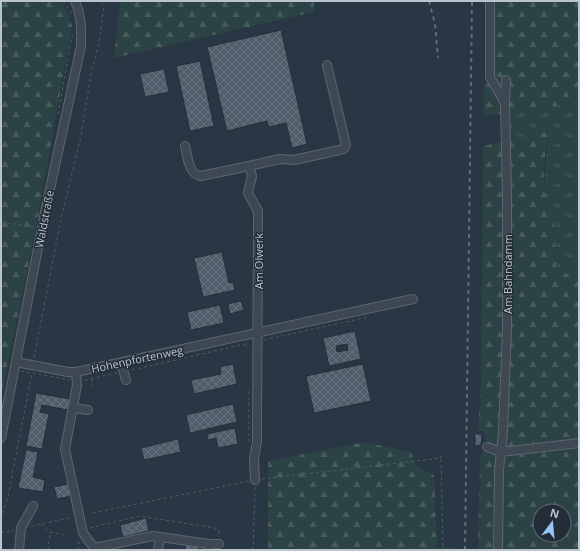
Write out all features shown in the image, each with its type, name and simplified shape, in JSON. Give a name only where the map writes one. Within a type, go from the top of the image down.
[{"type":"street","name":"Waldstraße","points":[[1,438],[45,212],[80,46],[80,16],[75,1]]},
{"type":"street","name":"Am Bahndamm","points":[[490,1],[490,76],[505,103],[507,198],[507,321],[499,470],[498,550]]},
{"type":"street","points":[[185,146],[191,171],[196,175],[201,176],[280,159],[294,160],[344,149],[346,145],[327,66]]},
{"type":"street","points":[[505,103],[506,80]]},
{"type":"street","name":"Am Ölwerk","points":[[249,166],[252,176],[248,193],[258,211],[258,333]]},
{"type":"street","name":"Hohenpfortenweg","points":[[15,366],[32,369],[76,372],[258,333],[367,313],[413,299]]},
{"type":"street","points":[[255,480],[254,459],[257,441],[258,333]]},
{"type":"street","points":[[121,362],[126,380]]},
{"type":"street","points":[[76,372],[77,382],[65,449],[83,533],[94,549],[153,536],[209,547],[219,544]]},
{"type":"street","points":[[73,408],[88,410]]},
{"type":"street","points":[[487,447],[501,452],[579,443]]},
{"type":"street","points":[[19,550],[21,528],[33,506]]},
{"type":"street","points":[[158,550],[160,537]]},
{"type":"path","points":[[1,519],[8,496],[61,219],[81,136],[91,74],[99,42],[104,7],[100,1]]},
{"type":"path","points":[[1,222],[36,227]]},
{"type":"path","points":[[15,366],[32,369],[77,382],[258,341],[367,313]]},
{"type":"path","points":[[91,379],[93,387]]},
{"type":"path","points":[[440,456],[442,458],[443,550]]},
{"type":"path","points":[[93,513],[255,480],[442,458]]},
{"type":"path","points":[[253,550],[255,480]]},
{"type":"path","points":[[78,550],[80,537],[92,527],[139,516],[214,528],[219,531],[219,544]]},
{"type":"path","points":[[67,535],[50,533],[41,524],[69,518]]},
{"type":"path","points":[[48,550],[50,533]]},
{"type":"green space","points":[[1,1],[61,1],[68,13],[72,26],[36,227],[1,397]]},
{"type":"green space","points":[[120,1],[314,1],[314,12],[114,58]]},
{"type":"green space","points":[[495,1],[579,1],[579,101],[534,110],[483,116],[484,85],[493,61]]},
{"type":"green space","points":[[579,101],[579,277],[556,271],[554,211],[548,203],[544,189],[548,132],[509,139],[509,113]]},
{"type":"green space","points":[[548,131],[544,183],[549,202],[554,210],[556,271],[579,277],[579,550],[478,550],[480,458],[486,441],[484,432],[478,430],[481,384],[483,146]]},
{"type":"green space","points":[[364,442],[411,452],[416,466],[434,475],[437,547],[456,548],[456,550],[268,550],[268,461]]},
{"type":"building","points":[[281,30],[307,144],[292,148],[286,123],[269,127],[267,121],[227,131],[207,47]]},
{"type":"building","points":[[200,61],[214,126],[190,131],[176,66]]},
{"type":"building","points":[[164,69],[169,92],[145,97],[140,74]]},
{"type":"building","points":[[222,252],[229,283],[233,282],[235,290],[203,297],[194,258]]},
{"type":"building","points":[[241,301],[244,310],[230,314],[228,304]]},
{"type":"building","points":[[220,305],[224,323],[191,330],[187,312]]},
{"type":"building","points":[[355,331],[361,359],[329,366],[323,338]],"holes":[[[347,344],[348,350],[337,352],[336,346]]]},
{"type":"building","points":[[233,364],[237,384],[194,394],[191,380],[221,374],[220,367]]},
{"type":"building","points":[[363,364],[371,401],[314,413],[306,376]]},
{"type":"building","points":[[36,393],[70,399],[68,410],[42,405],[40,412],[49,414],[42,449],[26,446]]},
{"type":"building","points":[[233,404],[237,422],[190,433],[186,415]]},
{"type":"building","points":[[235,428],[238,444],[218,448],[216,438],[208,440],[207,434]]},
{"type":"building","points":[[475,434],[482,434],[481,446],[475,445]]},
{"type":"building","points":[[178,439],[181,452],[144,460],[141,448]]},
{"type":"building","points":[[26,450],[38,452],[33,477],[45,480],[43,492],[18,488]]},
{"type":"building","points":[[68,484],[71,496],[57,499],[54,487]]},
{"type":"building","points":[[146,518],[149,531],[123,537],[120,525]]},
{"type":"building","points":[[186,545],[198,547],[198,550],[185,550]]},
{"type":"railway","points":[[429,1],[435,24],[438,58]]},
{"type":"railway","points":[[465,550],[472,1]]}]
